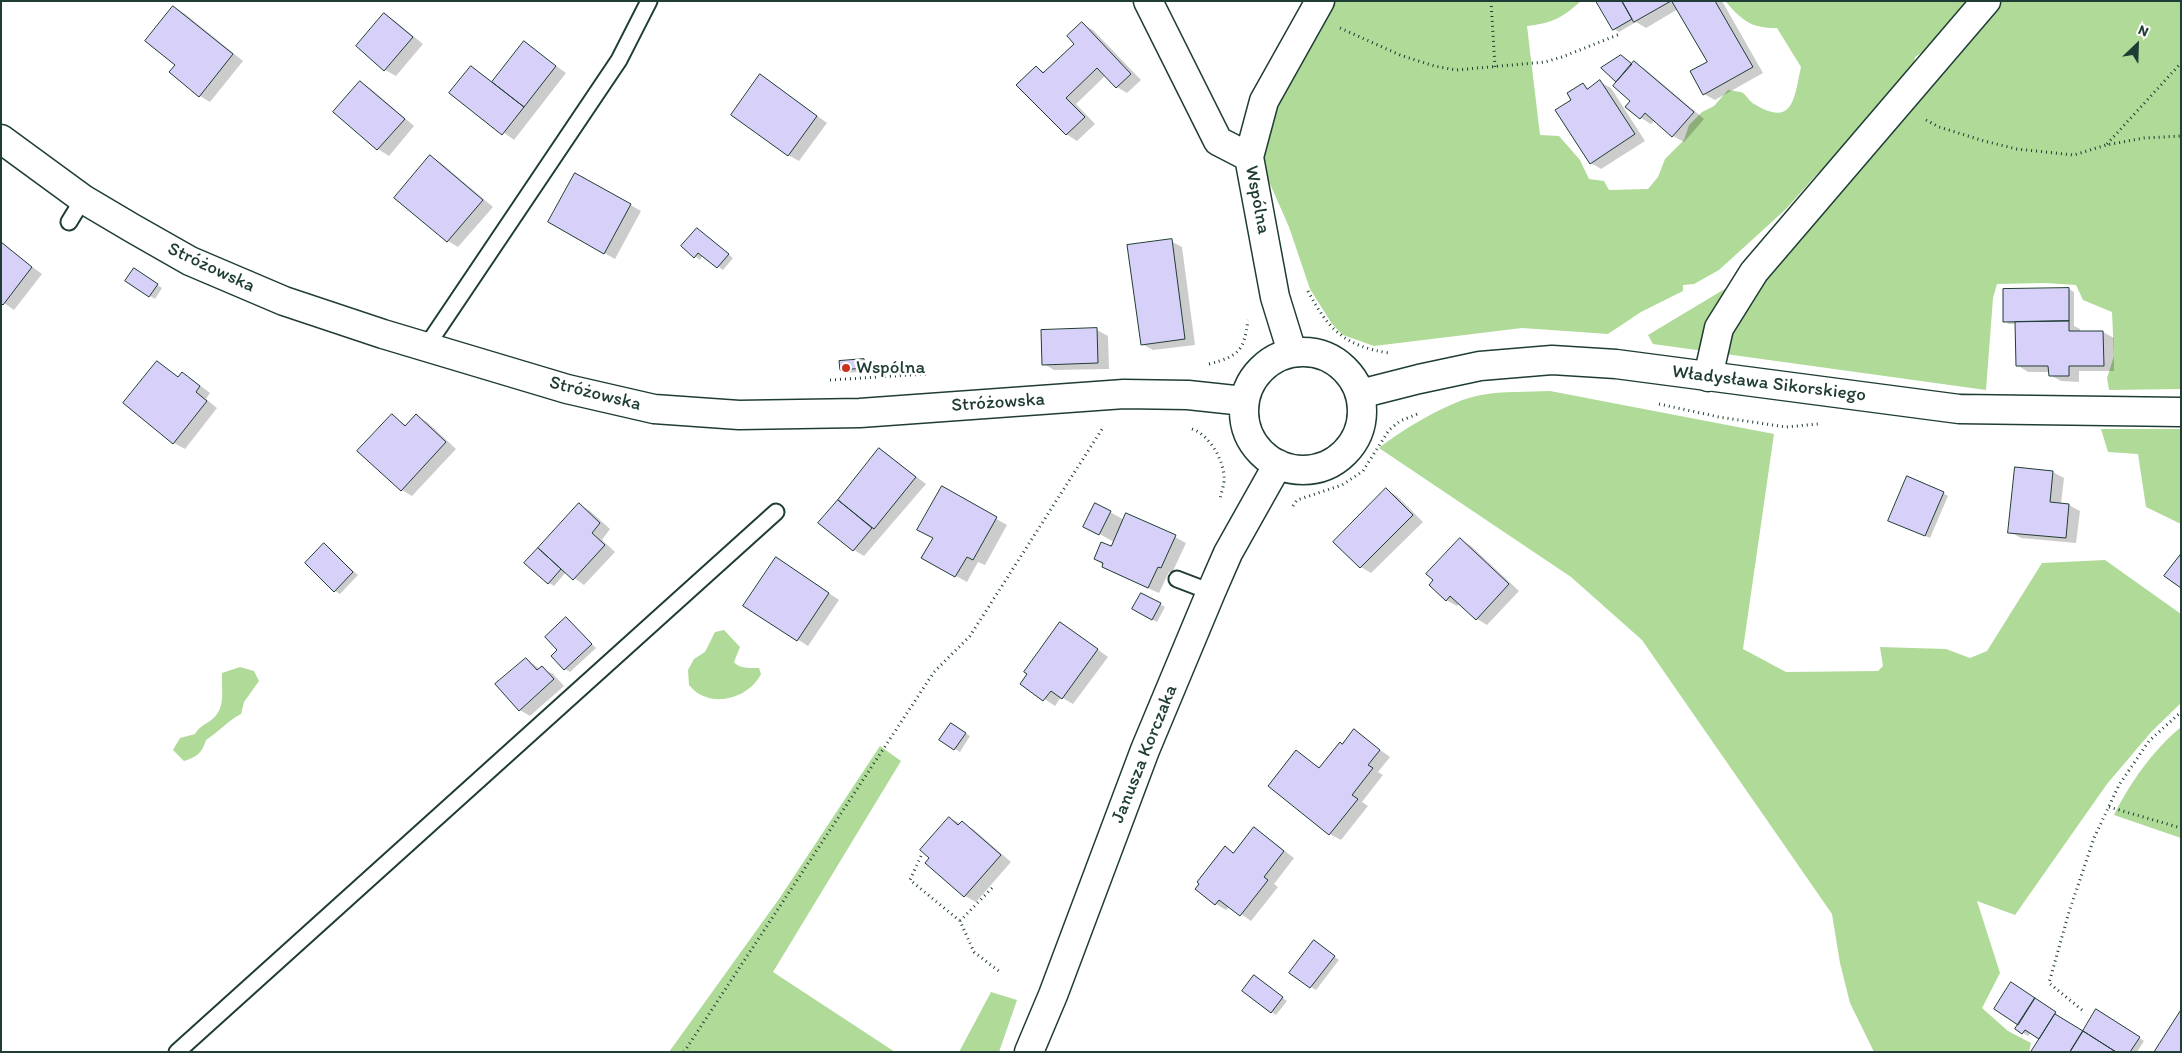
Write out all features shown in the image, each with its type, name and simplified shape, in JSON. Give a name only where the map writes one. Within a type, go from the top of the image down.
[{"type":"street","points":[[1148,1],[1218,141],[1249,157]]},
{"type":"street","points":[[1708,377],[1719,328],[1754,272],[1986,1]]},
{"type":"street","name":"Wspólna","points":[[1292,352],[1275,297],[1249,157],[1264,102],[1316,8]]},
{"type":"street","name":"Stróżowska","points":[[1,139],[83,199],[190,261],[284,301],[426,347],[567,389],[654,409],[720,414],[860,412],[1124,394],[1188,395],[1244,401]]},
{"type":"street","points":[[1292,352],[1321,354],[1345,370],[1360,394],[1362,421],[1351,446],[1330,464],[1305,470],[1278,464],[1262,454],[1250,438],[1244,420],[1244,401],[1250,384],[1260,369],[1275,358],[1292,352]]},
{"type":"street","name":"Władysława Sikorskiego","points":[[1360,394],[1420,378],[1480,366],[1552,360],[1616,364],[1959,409],[2181,412]]},
{"type":"street","name":"Janusza Korczaka","points":[[1029,1052],[1145,750],[1211,592],[1228,553],[1278,464]]},
{"type":"lane","points":[[426,347],[619,60],[649,1]]},
{"type":"lane","points":[[69,222],[83,199]]},
{"type":"lane","points":[[177,1052],[776,512]]},
{"type":"lane","points":[[1177,579],[1211,592]]},
{"type":"path","points":[[1491,1],[1494,67]]},
{"type":"path","points":[[1316,8],[1400,55],[1434,66],[1456,70],[1545,62],[1562,58],[1620,34]]},
{"type":"path","points":[[2106,145],[2181,64]]},
{"type":"path","points":[[1896,106],[1939,127],[1984,141],[2017,148],[2074,155],[2106,145],[2144,138],[2181,136]]},
{"type":"path","points":[[1205,365],[1231,358],[1245,341],[1247,302],[1275,297],[1306,287],[1332,329],[1352,344],[1371,350],[1396,352]]},
{"type":"path","points":[[827,381],[836,379],[936,375]]},
{"type":"path","points":[[684,1052],[934,672],[970,636],[1124,394]]},
{"type":"path","points":[[1657,403],[1719,417],[1786,427],[1826,424]]},
{"type":"path","points":[[2082,1010],[2049,983],[2069,912],[2094,838],[2120,785],[2149,742],[2181,712]]},
{"type":"path","points":[[2109,807],[2181,828]]},
{"type":"path","points":[[921,856],[910,880],[960,921],[974,952],[1000,972]]},
{"type":"path","points":[[960,921],[992,888]]},
{"type":"green space","points":[[1327,1],[1581,1],[1557,19],[1527,26],[1540,135],[1559,136],[1580,160],[1589,179],[1604,181],[1609,190],[1648,189],[1658,177],[1665,159],[1684,140],[1689,125],[1702,112],[1714,106],[1728,90],[1743,93],[1753,103],[1767,111],[1777,113],[1785,111],[1790,106],[1794,99],[1801,67],[1777,28],[1753,25],[1737,14],[1725,1],[1969,1],[1926,50],[1915,57],[1912,77],[1856,137],[1817,174],[1786,209],[1719,270],[1694,284],[1683,285],[1683,291],[1641,312],[1608,334],[1522,328],[1374,346],[1343,335],[1332,324],[1310,289],[1289,227],[1267,177],[1263,158],[1288,66]]},
{"type":"green space","points":[[1993,1],[2181,1],[2181,389],[2109,390],[2107,378],[2114,356],[2112,312],[2083,300],[2076,285],[2045,283],[1997,284],[1993,298],[1986,390],[1653,344],[1648,335],[1728,287],[1819,198]]},
{"type":"green space","points":[[1550,391],[1774,434],[1743,649],[1786,672],[1878,671],[1883,666],[1880,647],[1946,649],[1970,658],[1987,651],[2042,563],[2105,560],[2181,614],[2181,703],[2152,731],[2107,784],[2015,915],[1977,901],[2000,973],[1982,1008],[2008,1031],[2031,1043],[2029,1052],[1874,1052],[1850,1003],[1840,963],[1832,914],[1642,640],[1571,577],[1379,448],[1428,416],[1469,398],[1498,393]]},
{"type":"green space","points":[[2101,429],[2181,429],[2181,524],[2146,507],[2138,454],[2108,452]]},
{"type":"green space","points":[[724,630],[740,647],[734,662],[742,667],[759,668],[761,674],[750,687],[736,696],[718,699],[709,698],[697,693],[689,685],[688,670],[694,659],[705,652],[715,632]]},
{"type":"green space","points":[[240,667],[254,671],[259,681],[244,702],[241,714],[206,740],[198,754],[184,761],[173,750],[180,738],[195,734],[215,716],[219,711],[222,699],[222,673]]},
{"type":"green space","points":[[2181,727],[2181,838],[2114,815],[2127,791],[2143,768],[2161,746]]},
{"type":"green space","points":[[880,746],[901,761],[773,972],[895,1052],[669,1052],[779,899]]},
{"type":"green space","points":[[991,992],[1017,1000],[999,1052],[959,1052]]},
{"type":"building","points":[[1596,1],[1622,1],[1632,19],[1613,30]]},
{"type":"building","points":[[1622,1],[1671,1],[1634,22]]},
{"type":"building","points":[[1672,1],[1715,1],[1753,67],[1703,95],[1690,71],[1707,62]]},
{"type":"building","points":[[173,6],[233,54],[199,97],[169,72],[175,65],[145,41]]},
{"type":"building","points":[[384,13],[413,37],[384,71],[356,46]]},
{"type":"building","points":[[1082,22],[1131,74],[1116,88],[1097,68],[1066,98],[1085,117],[1066,135],[1016,85],[1036,66],[1043,73],[1074,44],[1067,36]]},
{"type":"building","points":[[524,41],[556,66],[524,107],[492,82]]},
{"type":"building","points":[[1621,55],[1632,64],[1616,82],[1601,68]]},
{"type":"building","points":[[1634,61],[1694,112],[1672,137],[1645,113],[1640,119],[1625,107],[1630,101],[1613,86]]},
{"type":"building","points":[[471,66],[524,107],[502,135],[449,93]]},
{"type":"building","points":[[760,74],[817,116],[788,156],[731,115]]},
{"type":"building","points":[[1600,80],[1635,134],[1590,164],[1555,110],[1571,100],[1567,93],[1583,83],[1587,89]]},
{"type":"building","points":[[360,81],[405,119],[377,150],[333,112]]},
{"type":"building","points":[[430,155],[483,200],[447,242],[394,198]]},
{"type":"building","points":[[575,173],[631,204],[604,254],[548,222]]},
{"type":"building","points":[[697,228],[729,254],[717,268],[698,253],[694,258],[681,246]]},
{"type":"building","points":[[1172,239],[1185,339],[1141,345],[1127,245]]},
{"type":"building","points":[[1,242],[32,267],[3,305],[1,303]]},
{"type":"building","points":[[134,268],[158,284],[149,297],[125,281]]},
{"type":"building","points":[[2069,288],[2069,321],[2003,322],[2003,289]]},
{"type":"building","points":[[2069,321],[2069,331],[2103,331],[2104,366],[2069,366],[2069,376],[2049,376],[2048,366],[2016,366],[2015,322]]},
{"type":"building","points":[[1097,328],[1098,363],[1042,365],[1041,330]]},
{"type":"building","points":[[864,359],[865,368],[840,370],[839,361]]},
{"type":"building","points":[[157,361],[178,377],[182,372],[200,386],[196,392],[207,401],[173,444],[123,403]]},
{"type":"building","points":[[392,414],[405,426],[416,414],[446,442],[401,491],[357,451]]},
{"type":"building","points":[[879,448],[916,477],[874,529],[838,500]]},
{"type":"building","points":[[2015,467],[2053,471],[2050,502],[2069,504],[2066,538],[2008,533]]},
{"type":"building","points":[[1907,476],[1944,492],[1925,536],[1888,521]]},
{"type":"building","points":[[942,486],[997,517],[973,560],[967,557],[955,577],[921,558],[933,538],[917,530]]},
{"type":"building","points":[[1386,488],[1413,515],[1360,568],[1333,542]]},
{"type":"building","points":[[838,500],[872,528],[853,551],[818,523]]},
{"type":"building","points":[[579,503],[600,523],[592,533],[605,545],[573,580],[538,548]]},
{"type":"building","points":[[1095,503],[1111,511],[1099,535],[1083,527]]},
{"type":"building","points":[[1126,513],[1176,535],[1161,568],[1158,567],[1148,588],[1102,567],[1103,563],[1094,559],[1101,542],[1111,546]]},
{"type":"building","points":[[1460,538],[1509,584],[1476,620],[1450,596],[1446,601],[1429,585],[1433,580],[1426,574]]},
{"type":"building","points":[[324,543],[353,572],[334,592],[305,563]]},
{"type":"building","points":[[538,548],[561,569],[548,584],[524,563]]},
{"type":"building","points":[[2181,554],[2181,588],[2164,576]]},
{"type":"building","points":[[776,557],[829,593],[797,641],[743,606]]},
{"type":"building","points":[[1141,593],[1161,603],[1152,620],[1132,609]]},
{"type":"building","points":[[566,617],[592,644],[564,670],[551,656],[557,650],[545,637]]},
{"type":"building","points":[[1060,622],[1098,649],[1062,699],[1051,691],[1043,701],[1020,684],[1027,674],[1024,672]]},
{"type":"building","points":[[526,658],[537,670],[542,666],[554,679],[519,711],[495,684]]},
{"type":"building","points":[[951,723],[966,733],[954,750],[939,740]]},
{"type":"building","points":[[1354,729],[1380,750],[1368,765],[1373,768],[1352,795],[1358,799],[1329,835],[1268,786],[1296,750],[1319,768],[1340,742],[1342,744]]},
{"type":"building","points":[[949,817],[958,825],[962,821],[1001,855],[964,897],[925,863],[929,858],[920,850]]},
{"type":"building","points":[[1254,827],[1284,851],[1264,877],[1268,880],[1240,916],[1219,900],[1215,905],[1195,889],[1199,884],[1197,882],[1225,846],[1233,853]]},
{"type":"building","points":[[1314,940],[1335,956],[1310,988],[1289,973]]},
{"type":"building","points":[[1254,975],[1283,997],[1271,1013],[1242,991]]},
{"type":"building","points":[[2011,982],[2035,998],[2018,1025],[1994,1009]]},
{"type":"building","points":[[2035,998],[2056,1012],[2039,1039],[2025,1030],[2022,1034],[2015,1029]]},
{"type":"building","points":[[2096,1009],[2140,1037],[2130,1052],[2116,1052],[2083,1031]]},
{"type":"building","points":[[2181,1010],[2181,1052],[2154,1052],[2159,1044]]},
{"type":"building","points":[[2055,1014],[2083,1031],[2070,1052],[2031,1052]]},
{"type":"building","points":[[2083,1031],[2116,1052],[2070,1052]]},
{"type":"place","name":"Wspólna","points":[[846,368]]}]
